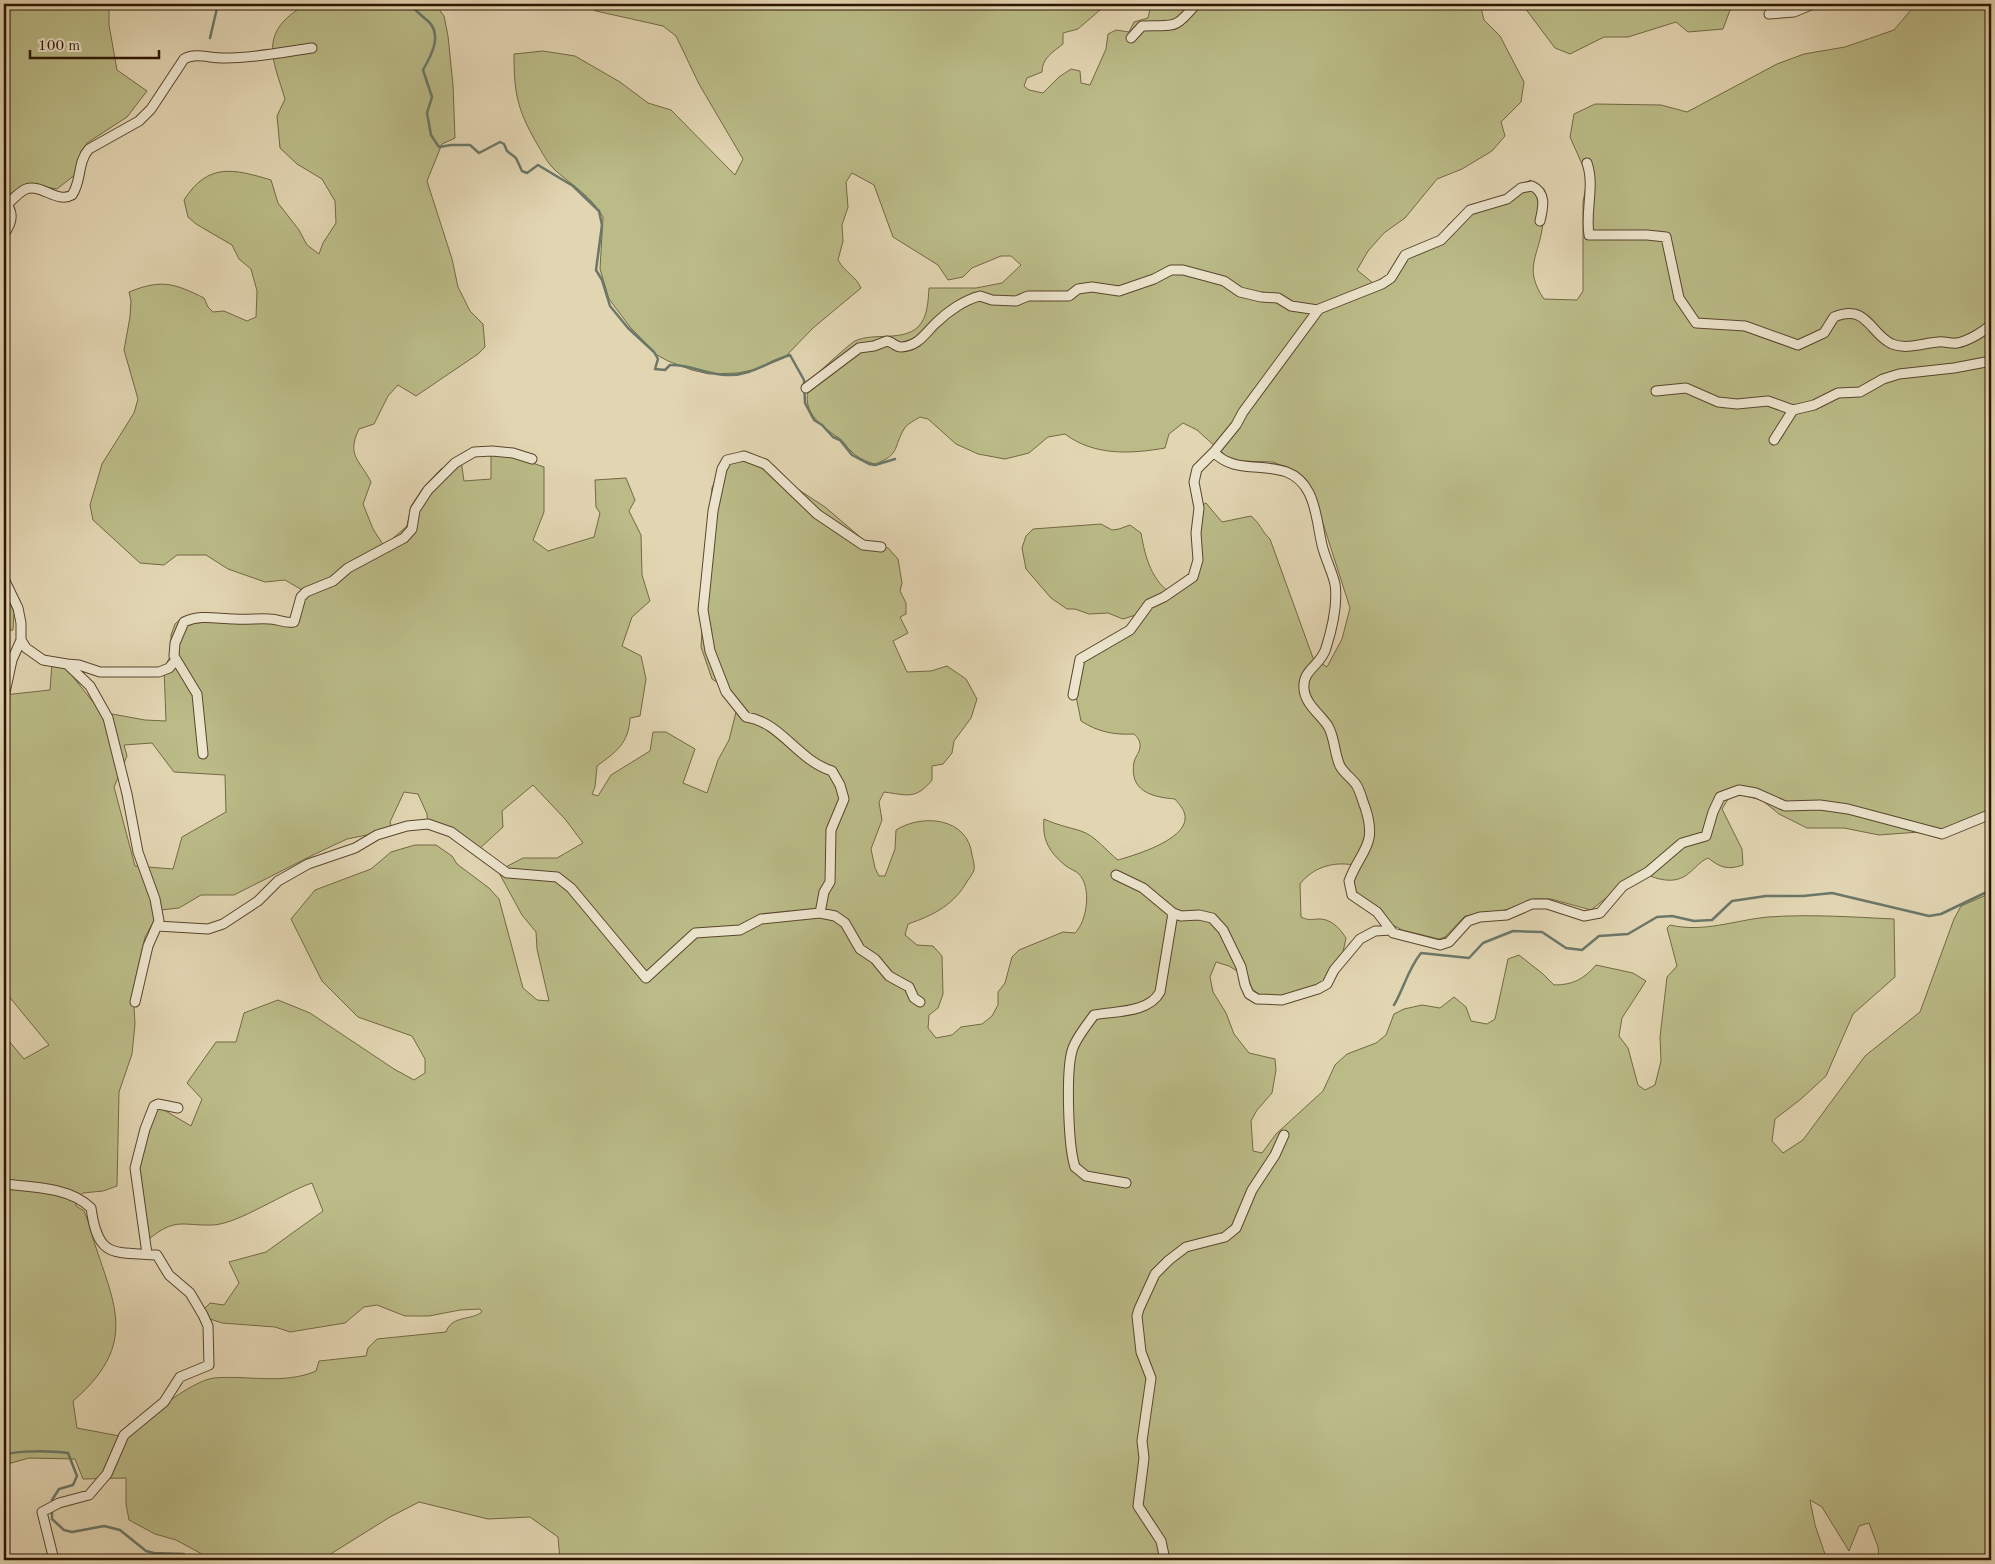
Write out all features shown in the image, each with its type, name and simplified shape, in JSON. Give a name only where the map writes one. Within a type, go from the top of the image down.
[{"type":"street","points":[[1131,38],[1142,26],[1168,28],[1183,20],[1196,4]]},
{"type":"street","points":[[1769,14],[1785,8],[1794,12],[1813,4]]},
{"type":"street","points":[[4,234],[12,216],[5,203],[30,188],[63,197],[72,195],[76,188],[84,155],[88,149],[139,121],[151,109],[184,59],[190,55],[225,58],[245,57],[312,48]]},
{"type":"street","points":[[1587,163],[1590,173],[1587,225],[1589,235],[1647,235],[1666,237],[1680,298],[1696,323],[1746,326],[1798,345],[1824,333],[1834,317],[1848,313],[1864,317],[1886,340],[1893,344],[1904,346],[1919,346],[1936,342],[1956,343],[1991,325]]},
{"type":"street","points":[[1073,695],[1080,659],[1130,630],[1138,622],[1149,604],[1164,597],[1193,577],[1198,560],[1196,533],[1199,508],[1194,482],[1197,469],[1236,426],[1243,412],[1318,310],[1325,305],[1382,284],[1392,278],[1406,255],[1441,240],[1470,210],[1507,199],[1521,188],[1532,186],[1539,191],[1544,203],[1540,221]]},
{"type":"street","points":[[806,388],[859,348],[874,346],[887,341],[903,347],[915,342],[926,336],[937,321],[953,309],[980,296],[992,300],[1016,301],[1028,296],[1069,296],[1078,290],[1092,287],[1119,292],[1171,270],[1183,270],[1224,281],[1240,292],[1278,298],[1292,306],[1318,310]]},
{"type":"street","points":[[1656,391],[1686,388],[1718,402],[1737,404],[1768,401],[1793,410],[1814,405],[1838,393],[1854,394],[1860,392],[1883,379],[1899,374],[1954,368],[1991,361]]},
{"type":"street","points":[[1774,440],[1793,410]]},
{"type":"street","points":[[203,754],[197,694],[187,675],[175,661],[174,649],[178,631],[184,622],[190,619],[208,617],[232,619],[272,618],[282,622],[294,622],[302,597],[306,592],[333,581],[348,568],[404,538],[412,529],[415,510],[428,490],[455,463],[474,452],[513,453],[532,459]]},
{"type":"street","points":[[1214,452],[1242,468],[1267,466],[1287,472],[1299,480],[1309,494],[1335,585],[1335,592],[1326,649],[1318,663],[1308,670],[1303,679],[1304,692],[1309,702],[1327,725],[1340,765],[1356,784],[1371,829],[1368,844],[1349,881],[1350,892],[1355,898],[1377,912],[1391,930],[1400,936],[1440,945],[1449,942],[1468,921],[1480,917],[1507,915],[1532,904],[1547,904],[1584,916],[1600,913],[1623,886],[1648,872],[1682,843],[1706,836],[1720,797],[1732,791],[1756,793],[1785,806],[1820,805],[1848,809],[1942,834],[1991,814]]},
{"type":"street","points":[[820,913],[824,892],[830,882],[831,830],[844,799],[840,785],[832,771],[818,766],[790,744],[773,727],[758,719],[746,717],[726,692],[710,651],[705,631],[703,610],[712,511],[722,469],[727,460],[733,457],[744,456],[766,464],[817,514],[863,545],[881,547]]},
{"type":"street","points":[[4,579],[18,608],[21,623],[21,640],[12,660],[4,697]]},
{"type":"street","points":[[21,640],[26,648],[37,657],[48,662],[79,665],[100,672],[159,672],[169,668],[175,661]]},
{"type":"street","points":[[67,664],[90,686],[108,718],[128,794],[138,852],[155,899],[159,921],[148,946],[135,1002]]},
{"type":"street","points":[[157,926],[208,929],[222,924],[258,901],[278,881],[308,864],[355,848],[377,834],[406,826],[428,824],[451,832],[508,873],[556,877],[571,888],[646,978],[695,933],[740,930],[760,919],[820,913],[835,916],[845,923],[860,949],[875,959],[889,976],[909,987],[914,998],[920,1002]]},
{"type":"street","points":[[1116,875],[1144,888],[1173,913],[1181,916],[1199,915],[1212,918],[1223,930],[1235,952],[1249,994],[1257,999],[1268,1001],[1290,998],[1318,990],[1327,984],[1334,970],[1360,939],[1375,931],[1391,930]]},
{"type":"street","points":[[1126,1183],[1086,1176],[1075,1167],[1070,1144],[1069,1086],[1072,1050],[1094,1015],[1120,1012],[1151,1003],[1156,999],[1160,992],[1173,913]]},
{"type":"street","points":[[148,1254],[135,1168],[144,1129],[154,1106],[158,1104],[178,1108]]},
{"type":"street","points":[[1164,1560],[1161,1541],[1138,1506],[1144,1458],[1142,1441],[1151,1378],[1141,1352],[1137,1316],[1155,1274],[1169,1260],[1186,1247],[1225,1237],[1236,1228],[1252,1190],[1275,1155],[1284,1135]]},
{"type":"street","points":[[4,1184],[50,1189],[84,1201],[92,1208],[94,1227],[100,1242],[110,1250],[156,1254],[169,1275],[190,1293],[208,1326],[208,1365],[180,1377],[164,1402],[124,1435],[107,1474],[89,1495],[59,1503],[42,1512],[54,1560]]},
{"type":"green space","points":[[4,4],[109,4],[109,25],[117,70],[147,91],[127,117],[87,143],[76,174],[57,189],[27,184],[5,197],[4,200]]},
{"type":"green space","points":[[297,4],[435,4],[444,16],[448,36],[453,85],[455,138],[442,144],[427,181],[452,259],[458,287],[470,311],[483,324],[485,347],[478,354],[416,396],[398,385],[388,396],[374,424],[359,429],[355,438],[354,452],[371,482],[363,504],[373,529],[384,546],[407,526],[411,506],[423,488],[441,469],[461,460],[464,481],[491,479],[491,455],[515,457],[544,467],[544,512],[533,540],[548,551],[594,537],[600,513],[596,507],[595,480],[626,478],[635,500],[629,511],[641,535],[642,575],[650,601],[632,617],[622,646],[641,656],[646,679],[640,716],[630,718],[627,734],[620,746],[597,766],[595,787],[592,794],[598,796],[611,775],[650,751],[653,732],[666,732],[695,749],[683,783],[707,793],[718,760],[729,740],[736,712],[729,690],[712,679],[701,647],[712,488],[724,459],[743,451],[766,460],[796,488],[825,507],[866,542],[888,548],[898,559],[902,583],[900,591],[906,603],[906,614],[900,617],[908,633],[893,641],[907,672],[931,671],[947,666],[966,679],[977,699],[971,718],[954,741],[952,753],[943,764],[932,766],[932,780],[921,791],[911,795],[884,792],[879,802],[882,820],[871,849],[875,868],[879,876],[885,876],[895,849],[896,830],[907,825],[931,821],[943,822],[953,826],[962,833],[969,843],[974,871],[962,889],[950,903],[935,913],[908,924],[905,935],[917,945],[933,946],[942,956],[943,994],[938,1008],[929,1015],[928,1028],[936,1038],[952,1035],[961,1027],[982,1024],[992,1016],[998,1005],[998,992],[1005,983],[1012,957],[1019,950],[1063,932],[1075,933],[1083,921],[1087,896],[1086,887],[1079,874],[1066,866],[1051,851],[1044,833],[1044,819],[1086,833],[1118,860],[1161,844],[1180,830],[1185,821],[1182,807],[1175,799],[1150,794],[1138,786],[1133,772],[1134,762],[1140,745],[1134,734],[1106,732],[1081,721],[1076,696],[1080,663],[1130,633],[1142,622],[1139,614],[1123,619],[1108,613],[1089,614],[1075,609],[1067,609],[1051,598],[1026,569],[1022,548],[1026,536],[1033,529],[1101,524],[1112,530],[1130,525],[1141,533],[1147,560],[1160,584],[1174,595],[1195,579],[1202,505],[1206,503],[1222,522],[1251,516],[1270,539],[1313,658],[1327,667],[1342,639],[1350,608],[1314,495],[1305,478],[1290,469],[1273,462],[1240,461],[1226,456],[1197,430],[1183,423],[1169,434],[1165,448],[1113,452],[1088,446],[1065,434],[1048,437],[1029,453],[1005,459],[978,454],[956,444],[928,419],[920,417],[905,427],[895,450],[883,461],[875,464],[857,456],[841,439],[822,426],[811,412],[807,395],[818,373],[855,341],[871,337],[896,336],[911,332],[918,327],[926,314],[929,288],[976,288],[1002,283],[1021,265],[1011,256],[1001,256],[972,268],[963,277],[948,280],[938,265],[893,237],[874,185],[852,173],[846,182],[848,207],[842,225],[843,241],[838,260],[861,288],[813,328],[784,358],[757,369],[738,373],[709,374],[692,370],[657,355],[630,327],[609,299],[600,269],[603,217],[588,197],[550,165],[530,130],[518,100],[514,54],[543,51],[575,56],[620,82],[648,103],[671,110],[735,175],[743,159],[699,84],[676,36],[663,26],[596,11],[583,4],[1107,4],[1078,29],[1063,33],[1063,44],[1046,59],[1042,72],[1027,78],[1024,86],[1029,90],[1043,93],[1059,77],[1071,69],[1080,71],[1081,83],[1090,85],[1106,49],[1108,34],[1116,30],[1129,32],[1134,22],[1148,18],[1151,4],[1480,4],[1484,20],[1500,36],[1524,82],[1521,102],[1501,122],[1505,136],[1492,151],[1462,169],[1437,179],[1405,218],[1384,233],[1368,251],[1357,270],[1373,283],[1391,274],[1396,265],[1442,235],[1449,224],[1471,206],[1508,194],[1530,180],[1536,184],[1543,217],[1534,261],[1534,278],[1544,299],[1577,300],[1583,291],[1583,202],[1587,181],[1586,173],[1570,137],[1574,114],[1595,104],[1661,105],[1687,112],[1777,64],[1804,54],[1845,47],[1894,30],[1916,4],[1991,4],[1991,809],[1946,830],[1879,835],[1844,828],[1807,828],[1779,814],[1762,800],[1741,795],[1730,796],[1722,809],[1742,849],[1743,865],[1725,867],[1708,858],[1683,877],[1671,880],[1658,879],[1640,871],[1591,910],[1551,899],[1533,899],[1512,909],[1465,916],[1445,937],[1439,939],[1402,930],[1389,923],[1382,910],[1353,891],[1353,865],[1331,865],[1317,870],[1300,884],[1301,917],[1309,920],[1326,920],[1337,927],[1346,938],[1343,952],[1331,967],[1324,983],[1287,996],[1273,998],[1260,995],[1252,989],[1248,978],[1229,966],[1216,962],[1210,977],[1213,992],[1226,1013],[1234,1034],[1249,1053],[1275,1059],[1276,1070],[1272,1093],[1257,1110],[1251,1121],[1253,1151],[1262,1153],[1276,1134],[1323,1091],[1335,1065],[1347,1054],[1376,1043],[1386,1035],[1394,1014],[1404,1009],[1422,1005],[1440,1008],[1454,997],[1466,1007],[1471,1021],[1487,1024],[1495,1019],[1508,959],[1519,955],[1554,985],[1567,984],[1578,980],[1596,965],[1633,973],[1646,981],[1622,1018],[1619,1036],[1628,1048],[1638,1085],[1645,1090],[1655,1085],[1661,1061],[1660,1037],[1667,977],[1677,966],[1667,928],[1670,925],[1695,928],[1784,916],[1894,919],[1895,977],[1853,1014],[1826,1076],[1775,1119],[1772,1141],[1783,1153],[1803,1140],[1865,1056],[1920,1012],[1954,919],[1961,906],[1991,893],[1991,1560],[1879,1560],[1878,1547],[1869,1523],[1859,1526],[1849,1551],[1822,1507],[1810,1500],[1815,1525],[1827,1560],[560,1560],[558,1537],[530,1517],[488,1519],[419,1502],[390,1517],[321,1560],[213,1560],[176,1540],[155,1534],[129,1520],[126,1504],[126,1478],[83,1479],[75,1459],[29,1458],[4,1465],[4,1035],[24,1059],[49,1045],[6,993],[4,985],[4,695],[50,690],[52,662],[62,663],[101,712],[145,720],[166,721],[164,668],[171,655],[171,635],[175,624],[183,617],[194,614],[223,618],[291,618],[302,590],[285,580],[265,582],[228,569],[206,555],[177,555],[164,565],[140,563],[93,520],[90,505],[102,464],[134,413],[138,399],[124,350],[130,317],[131,301],[129,292],[150,285],[167,284],[204,298],[208,307],[213,312],[224,311],[247,321],[256,317],[257,291],[251,269],[239,259],[232,245],[196,224],[188,217],[184,200],[193,188],[212,174],[223,172],[234,171],[271,180],[278,203],[299,230],[307,245],[319,254],[323,243],[336,223],[335,201],[322,179],[297,164],[280,148],[277,116],[285,99],[274,61],[274,40],[285,20],[297,10]],"holes":[[[152,743],[174,772],[225,775],[226,812],[182,837],[173,869],[135,866],[114,787],[127,756],[124,745]],[[533,785],[565,819],[583,843],[557,858],[523,858],[498,871],[522,915],[536,932],[537,949],[549,1001],[537,1000],[523,988],[499,899],[489,888],[457,864],[452,856],[436,845],[415,845],[391,852],[371,869],[315,890],[291,919],[322,981],[358,1017],[412,1036],[425,1059],[425,1073],[414,1080],[394,1069],[310,1013],[278,1000],[244,1013],[236,1042],[216,1042],[187,1083],[202,1099],[191,1126],[159,1107],[146,1135],[139,1163],[149,1239],[158,1232],[173,1225],[213,1225],[235,1219],[312,1183],[323,1211],[266,1252],[229,1262],[239,1283],[224,1305],[210,1303],[203,1310],[210,1319],[222,1323],[275,1327],[290,1332],[345,1323],[364,1307],[377,1305],[405,1316],[429,1316],[460,1310],[480,1309],[482,1312],[452,1323],[446,1332],[377,1339],[368,1348],[366,1356],[319,1361],[316,1371],[304,1375],[279,1379],[227,1377],[204,1381],[168,1402],[125,1437],[77,1428],[73,1401],[95,1378],[109,1357],[115,1336],[115,1316],[111,1295],[88,1221],[84,1211],[76,1206],[76,1201],[83,1193],[103,1191],[117,1186],[119,1092],[132,1054],[135,1024],[133,990],[145,937],[160,910],[179,908],[201,895],[234,895],[347,839],[392,830],[390,822],[404,792],[418,794],[427,814],[428,827],[445,830],[478,850],[503,827],[502,811]]]},
{"type":"green space","points":[[1522,4],[1754,4],[1730,10],[1723,29],[1688,32],[1676,22],[1628,37],[1604,37],[1570,54],[1555,48]]},
{"type":"green space","points":[[1754,4],[1807,4],[1774,10]]},
{"type":"green space","points":[[4,584],[14,613],[13,630],[4,631]]},
{"type":"waterway","points":[[210,38],[218,4]]},
{"type":"waterway","points":[[411,4],[428,21],[435,33],[434,46],[423,70],[432,97],[427,113],[431,135],[439,147],[470,145],[479,153],[500,142],[516,158],[522,171],[527,173],[538,165],[573,186],[599,211],[602,225],[596,270],[602,280],[610,306],[628,328],[654,352],[658,359],[655,369],[665,370],[670,365],[677,365],[720,375],[736,375],[752,371],[790,355],[804,380],[805,403],[814,420],[822,425],[833,437],[840,440],[852,455],[869,464],[875,465],[895,459]]},
{"type":"waterway","points":[[1394,1005],[1413,965],[1421,953],[1469,958],[1483,943],[1513,931],[1542,932],[1566,948],[1582,950],[1599,936],[1628,934],[1657,917],[1672,916],[1694,921],[1712,920],[1732,901],[1766,896],[1803,896],[1832,893],[1929,916],[1941,914],[1991,890]]},
{"type":"waterway","points":[[4,1455],[45,1451],[68,1453],[77,1476],[73,1485],[59,1489],[52,1500],[52,1505]]},
{"type":"waterway","points":[[52,1510],[52,1519],[64,1530],[72,1532],[104,1526],[120,1530],[146,1551],[184,1554],[185,1560]]}]
